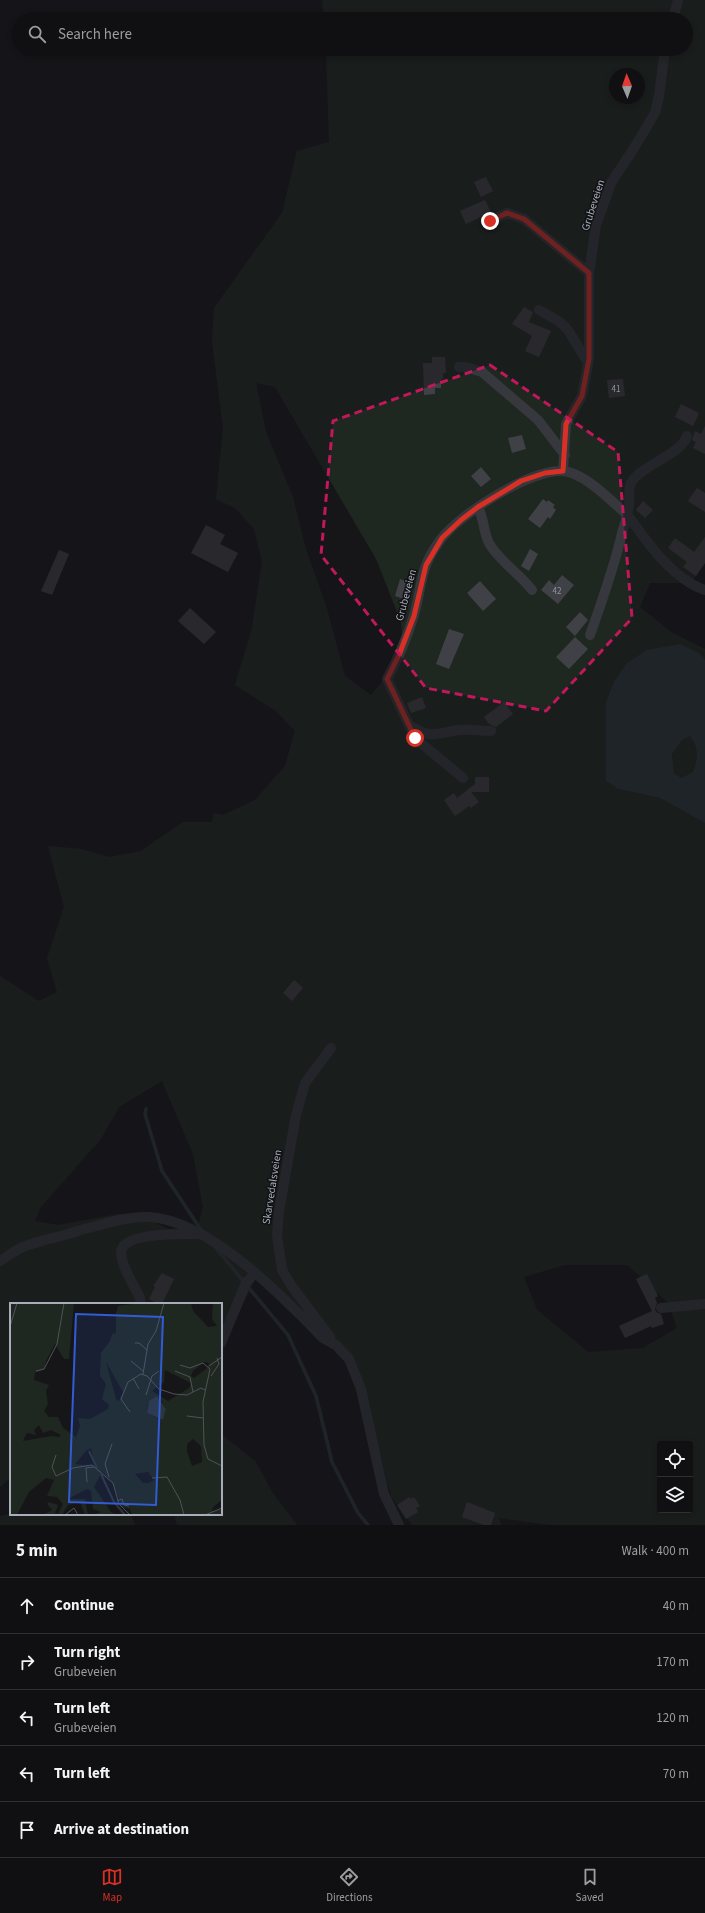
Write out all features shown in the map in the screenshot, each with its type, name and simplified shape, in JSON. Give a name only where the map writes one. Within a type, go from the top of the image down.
[{"type":"street","points":[[675,12],[678,0]]},
{"type":"street","name":"Grubeveien","points":[[409,725],[387,679],[399,655],[414,616],[426,565],[442,538],[461,520],[478,507],[521,481],[545,473],[563,471],[566,424],[582,396],[589,359],[589,273],[596,225],[611,183],[655,114],[664,56]]},
{"type":"street","points":[[490,221],[507,213],[524,219],[589,273]]},
{"type":"street","points":[[539,310],[560,322],[568,330],[585,358],[589,359]]},
{"type":"street","points":[[459,367],[466,367],[482,372],[538,420],[565,455]]},
{"type":"street","points":[[590,635],[617,554],[627,515],[629,487],[638,475],[674,450],[686,440],[687,436]]},
{"type":"street","points":[[563,471],[571,473],[596,487],[627,515],[647,542],[677,574],[694,586],[705,590]]},
{"type":"street","points":[[478,507],[489,543],[496,554],[522,577],[532,590]]},
{"type":"street","points":[[409,725],[423,734],[432,735],[460,730],[491,731]]},
{"type":"street","points":[[409,725],[415,738],[463,778]]},
{"type":"street","name":"Skarvedalsveien","points":[[331,1048],[305,1083],[296,1114],[278,1211],[277,1235],[282,1270],[291,1285],[336,1345],[349,1359],[361,1389],[384,1494],[399,1525]]},
{"type":"street","name":"Skarvedalsveien","points":[[0,1261],[22,1248],[129,1218],[150,1217],[176,1222],[227,1251],[255,1273],[323,1338],[336,1345]]},
{"type":"street","points":[[141,1303],[140,1298],[123,1262],[121,1252],[122,1247],[133,1239],[174,1234],[198,1234]]},
{"type":"street","points":[[222,1341],[246,1283],[255,1273]]},
{"type":"street","points":[[661,1308],[705,1304]]},
{"type":"highlighted area","points":[[490,365],[618,452],[632,618],[546,711],[426,688],[321,555],[333,421]]},
{"type":"shaded area","points":[[322,0],[705,0],[705,563],[691,583],[650,583],[640,607],[671,632],[705,649],[705,660],[699,653],[607,762],[606,781],[618,789],[660,798],[705,823],[705,1525],[550,1525],[499,1518],[501,1525],[412,1525],[391,1496],[374,1430],[349,1365],[304,1317],[256,1277],[222,1347],[222,1303],[10,1303],[10,1478],[0,1487],[0,976],[39,1001],[57,992],[47,958],[64,907],[48,846],[81,849],[109,857],[141,851],[183,822],[212,822],[214,813],[223,815],[255,800],[285,766],[295,731],[276,711],[235,685],[252,628],[262,561],[254,529],[235,508],[216,499],[223,428],[212,341],[214,308],[282,213],[297,151],[329,142],[326,56],[693,56],[693,12],[323,12]],"holes":[[[256,383],[275,387],[376,559],[401,622],[403,656],[371,695],[345,676],[327,609],[305,546],[293,497],[266,432]],[[162,1081],[193,1154],[203,1207],[197,1231],[189,1228],[168,1229],[140,1215],[118,1214],[58,1225],[35,1221],[40,1208],[101,1139],[119,1107]],[[564,1265],[628,1265],[669,1304],[677,1328],[643,1348],[588,1352],[537,1310],[524,1277]]]},
{"type":"shaded area","points":[[680,644],[699,653],[705,660],[705,823],[660,798],[618,789],[606,781],[606,702],[614,682],[627,663],[647,650]],"holes":[[[690,736],[693,740],[697,754],[695,767],[693,772],[681,778],[674,773],[672,754],[682,740]]]},
{"type":"shaded area","points":[[690,736],[696,749],[696,762],[693,772],[681,778],[674,773],[672,754],[682,740]]},
{"type":"shaded area","points":[[222,1435],[256,1462],[272,1492],[297,1525],[177,1525],[174,1515],[222,1515]]},
{"type":"shaded area","points":[[10,1514],[131,1515],[135,1525],[0,1525],[0,1516]]},
{"type":"building","points":[[486,177],[493,191],[481,197],[474,182]]},
{"type":"building","points":[[485,200],[491,212],[466,224],[460,211]]},
{"type":"building","points":[[524,307],[533,312],[529,322],[551,331],[539,357],[525,351],[532,336],[512,324]]},
{"type":"building","points":[[432,357],[445,357],[446,373],[443,373],[443,379],[441,379],[441,388],[435,388],[435,394],[424,395],[423,363],[432,363]]},
{"type":"building","points":[[623,379],[625,396],[609,398],[607,380]]},
{"type":"building","points":[[681,404],[699,413],[693,426],[675,417]]},
{"type":"building","points":[[705,426],[705,454],[693,448],[696,442],[692,440],[695,431],[701,434]]},
{"type":"building","points":[[522,435],[526,449],[512,453],[508,438]]},
{"type":"building","points":[[481,467],[491,479],[481,487],[471,476]]},
{"type":"building","points":[[697,488],[705,493],[705,512],[688,501]]},
{"type":"building","points":[[543,499],[547,502],[548,500],[555,505],[553,507],[556,510],[550,519],[548,517],[540,528],[528,519]]},
{"type":"building","points":[[643,501],[653,510],[645,518],[636,510]]},
{"type":"building","points":[[206,525],[225,535],[220,544],[238,553],[228,572],[191,553]]},
{"type":"building","points":[[705,537],[705,563],[696,576],[683,567],[687,562],[668,548],[675,538],[694,552]]},
{"type":"building","points":[[530,549],[538,554],[529,571],[521,566]]},
{"type":"building","points":[[59,550],[69,554],[52,595],[41,591]]},
{"type":"building","points":[[562,575],[574,585],[558,604],[541,590],[549,580],[554,585]]},
{"type":"building","points":[[400,579],[409,582],[404,599],[395,596]]},
{"type":"building","points":[[480,581],[496,599],[483,611],[467,593]]},
{"type":"building","points":[[190,608],[216,632],[204,644],[178,621]]},
{"type":"building","points":[[580,612],[588,620],[575,636],[566,627]]},
{"type":"building","points":[[449,629],[464,634],[449,669],[436,664]]},
{"type":"building","points":[[575,637],[588,649],[569,669],[556,657]]},
{"type":"building","points":[[422,697],[426,708],[411,713],[407,703]]},
{"type":"building","points":[[504,702],[513,714],[496,727],[489,724],[484,717]]},
{"type":"building","points":[[475,777],[489,777],[489,792],[471,792],[479,802],[471,808],[469,806],[455,816],[444,800],[454,793],[457,798],[475,784]]},
{"type":"building","points":[[294,980],[303,988],[292,1001],[283,993]]},
{"type":"building","points":[[162,1273],[174,1279],[162,1303],[157,1303],[149,1299],[155,1287],[153,1286]]},
{"type":"building","points":[[647,1274],[658,1296],[655,1298],[657,1303],[655,1309],[656,1312],[661,1314],[664,1324],[652,1328],[651,1326],[625,1338],[619,1326],[652,1311],[636,1279]]},
{"type":"building","points":[[409,1497],[411,1499],[414,1497],[420,1506],[416,1508],[418,1512],[406,1519],[397,1505]]},
{"type":"building","points":[[467,1502],[495,1513],[491,1525],[484,1525],[462,1517]]},
{"type":"waterway","points":[[146,1109],[145,1114],[162,1171],[201,1230]]},
{"type":"waterway","points":[[215,1247],[288,1335],[316,1396],[332,1462],[358,1513],[368,1525]]},
{"type":"route","points":[[415,738],[387,679],[399,655],[414,616],[426,565],[442,538],[461,520],[478,507],[521,481],[545,473],[563,471],[566,424],[582,396],[586,380],[589,359],[589,273],[524,219],[507,213],[490,221]]}]
